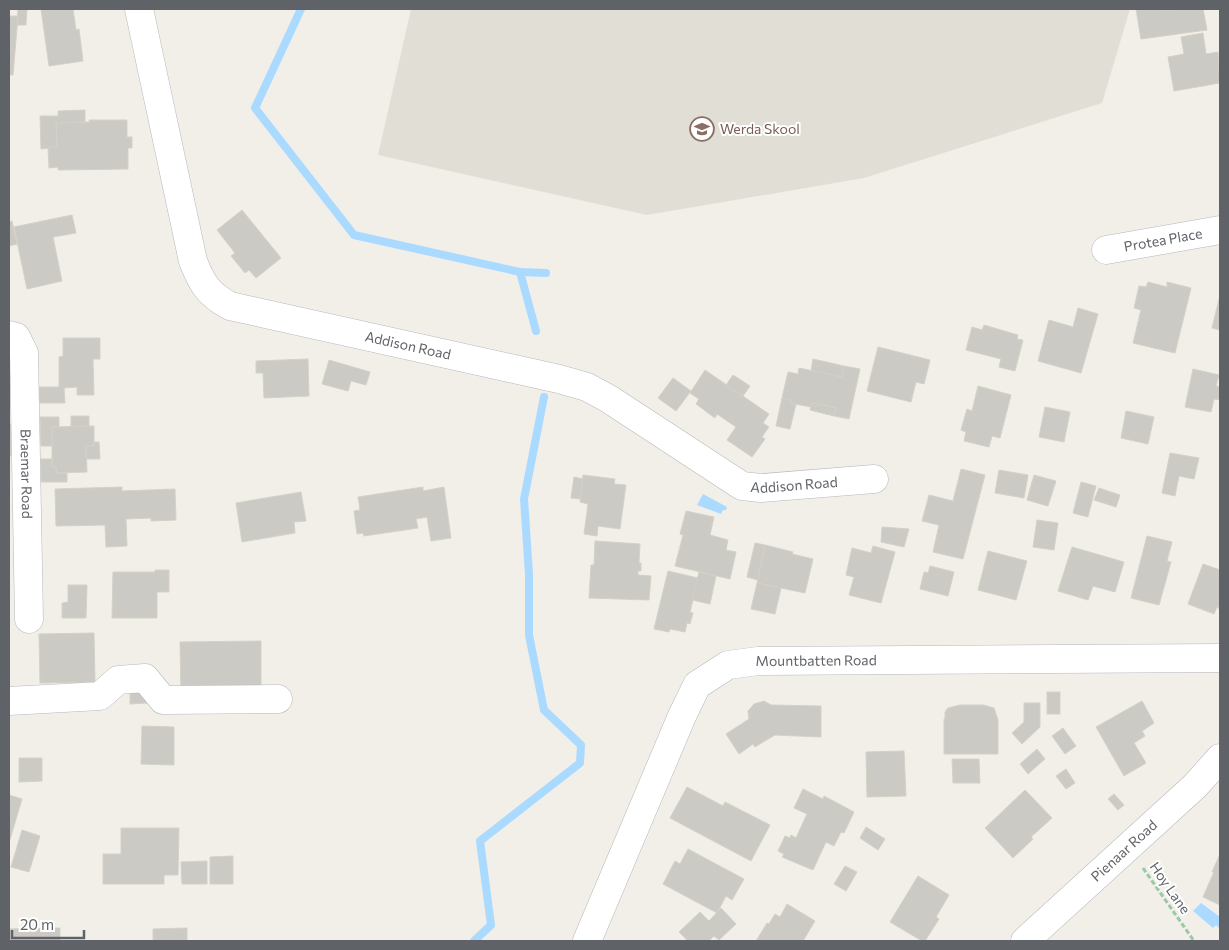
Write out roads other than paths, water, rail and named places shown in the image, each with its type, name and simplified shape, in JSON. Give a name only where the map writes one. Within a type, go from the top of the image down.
[{"type":"street","name":"Addison Road","points":[[139,9],[193,262],[206,289],[217,299],[230,306],[587,387],[609,399],[742,486],[761,488],[874,479]]},
{"type":"street","name":"Protea Place","points":[[1106,250],[1220,230]]},
{"type":"street","name":"Braemar Road","points":[[9,335],[16,337],[24,353],[29,619]]},
{"type":"street","name":"Mountbatten Road","points":[[587,941],[682,716],[697,685],[728,665],[758,661],[1220,658]]},
{"type":"street","points":[[9,701],[100,696],[118,680],[145,678],[163,700],[278,698]]},
{"type":"street","name":"Pienaar Road","points":[[1025,941],[1195,786],[1220,758]]},
{"type":"water","points":[[703,494],[727,507],[726,510],[723,510],[721,514],[697,505]]},
{"type":"water","points":[[1201,903],[1220,917],[1219,928],[1216,925],[1213,928],[1193,911]]},
{"type":"waterway","points":[[301,9],[255,108],[354,235],[520,272],[546,273]]},
{"type":"waterway","points":[[520,272],[536,331]]},
{"type":"waterway","points":[[474,941],[491,925],[480,841],[580,763],[581,745],[544,710],[529,635],[529,574],[524,499],[544,397]]},
{"type":"place","name":"Werda Skool","points":[[702,129]]}]
